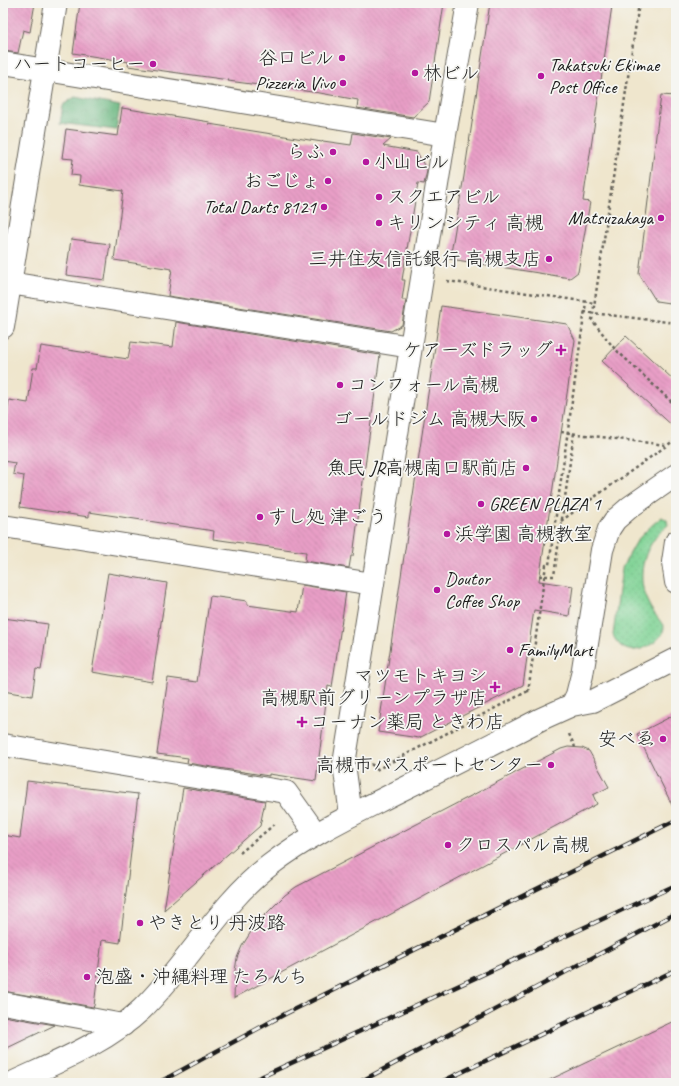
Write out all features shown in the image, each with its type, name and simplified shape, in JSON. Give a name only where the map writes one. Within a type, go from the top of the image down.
[{"type":"street","points":[[3,327],[7,282],[56,3]]},
{"type":"street","points":[[351,815],[344,764],[422,277],[468,3]]},
{"type":"street","points":[[3,63],[445,136]]},
{"type":"street","points":[[7,282],[411,347]]},
{"type":"street","points":[[572,705],[577,695],[582,675],[602,550],[609,529],[615,520],[630,507],[676,475]]},
{"type":"street","points":[[3,526],[373,584]]},
{"type":"street","points":[[676,542],[673,562],[676,582]]},
{"type":"street","points":[[12,1083],[91,1045],[123,1025],[155,996],[212,925],[249,884],[270,865],[316,834],[541,719],[572,705],[593,701],[676,659]]},
{"type":"street","points":[[3,745],[286,792],[316,834]]},
{"type":"street","points":[[3,1003],[123,1025]]},
{"type":"path","points":[[639,3],[592,320],[614,348],[676,406]]},
{"type":"path","points":[[422,277],[595,303]]},
{"type":"path","points":[[528,691],[546,565],[549,566],[586,302]]},
{"type":"path","points":[[584,312],[676,323]]},
{"type":"path","points":[[561,432],[666,445]]},
{"type":"path","points":[[539,576],[554,576],[574,434]]},
{"type":"path","points":[[561,521],[676,439]]},
{"type":"path","points":[[568,729],[575,747]]},
{"type":"green space","points":[[75,97],[120,106],[116,130],[60,123],[63,105]]},
{"type":"green space","points":[[662,517],[667,520],[668,525],[660,532],[648,550],[642,569],[642,580],[647,601],[664,627],[663,632],[656,641],[646,647],[629,650],[619,644],[613,635],[622,568],[638,539]]},
{"type":"building","points":[[3,3],[35,3],[30,32],[23,30],[18,53],[3,51]]},
{"type":"building","points":[[80,3],[444,3],[429,102],[413,117],[357,108],[358,100],[320,93],[128,66],[129,62],[73,53]]},
{"type":"building","points":[[490,3],[592,3],[612,6],[583,201],[590,202],[578,272],[570,278],[450,259]]},
{"type":"building","name":"Matsuzakaya","points":[[661,95],[676,96],[676,304],[656,301],[639,274]]},
{"type":"building","points":[[122,108],[322,142],[351,145],[353,133],[391,139],[383,146],[417,152],[427,171],[424,184],[418,183],[402,280],[405,280],[402,300],[406,300],[402,325],[391,331],[168,296],[172,269],[114,260],[123,191],[79,185],[80,176],[71,175],[73,159],[62,158],[66,129],[118,136]]},
{"type":"building","points":[[71,239],[110,244],[105,280],[66,275]]},
{"type":"building","name":"GREEN PLAZA 1","points":[[441,306],[567,324],[575,340],[539,581],[573,586],[569,616],[534,610],[523,685],[419,738],[378,732]]},
{"type":"building","points":[[176,322],[380,355],[353,556],[351,556],[349,568],[305,561],[306,552],[213,539],[214,531],[89,512],[89,517],[20,507],[24,476],[13,474],[15,463],[3,461],[3,442],[9,400],[28,403],[33,368],[37,368],[41,346],[128,359],[131,342],[173,347]]},
{"type":"building","points":[[626,336],[676,382],[676,429],[602,361]]},
{"type":"building","points":[[108,573],[167,583],[152,682],[92,672]]},
{"type":"building","points":[[302,585],[346,592],[332,687],[328,686],[316,781],[269,774],[269,776],[187,763],[188,758],[157,754],[168,678],[197,682],[210,596],[247,601],[247,605],[298,612]]},
{"type":"building","points":[[3,618],[48,624],[41,670],[36,669],[32,696],[3,691]]},
{"type":"building","points":[[676,714],[676,813],[637,734]]},
{"type":"building","name":"クロスパル高槻","points":[[568,747],[582,748],[589,751],[609,787],[593,795],[597,804],[234,998],[237,958],[242,946],[256,924],[285,895],[296,887],[561,749]]},
{"type":"building","points":[[27,781],[138,794],[120,943],[102,940],[93,1007],[3,991],[3,835],[20,838]]},
{"type":"building","points":[[183,788],[265,801],[260,826],[164,910]]},
{"type":"building","points":[[3,1016],[55,1025],[3,1050]]},
{"type":"building","points":[[676,1020],[676,1083],[543,1083]]},
{"type":"railway","points":[[158,1083],[285,1014],[676,820]]},
{"type":"railway","points":[[248,1083],[676,885]]},
{"type":"railway","points":[[358,1083],[676,913]]},
{"type":"railway","points":[[439,1083],[676,970]]},
{"type":"place","name":"谷口ビル","points":[[342,58]]},
{"type":"place","name":"ハートコーヒー","points":[[153,64]]},
{"type":"place","name":"林ビル","points":[[415,73]]},
{"type":"place","name":"Takatsuki Ekimae Post Office","points":[[541,76]]},
{"type":"place","name":"Pizzeria Vivo","points":[[343,83]]},
{"type":"place","name":"らふ","points":[[333,152]]},
{"type":"place","name":"小山ビル","points":[[366,162]]},
{"type":"place","name":"おごじょ","points":[[328,181]]},
{"type":"place","name":"スクエアビル","points":[[379,197]]},
{"type":"place","name":"Total Darts 8121","points":[[324,207]]},
{"type":"place","name":"Matsuzakaya","points":[[661,218]]},
{"type":"place","name":"キリンシティ 高槻","points":[[379,223]]},
{"type":"place","name":"三井住友信託銀行 高槻支店","points":[[549,259]]},
{"type":"place","name":"ケアーズドラッグ","points":[[561,350]]},
{"type":"place","name":"コンフォール高槻","points":[[340,385]]},
{"type":"place","name":"ゴールドジム 高槻大阪","points":[[534,419]]},
{"type":"place","name":"魚民 JR高槻南口駅前店","points":[[526,468]]},
{"type":"place","name":"GREEN PLAZA 1","points":[[481,504]]},
{"type":"place","name":"すし処 津ごう","points":[[260,517]]},
{"type":"place","name":"浜学園 高槻教室","points":[[447,534]]},
{"type":"place","name":"Doutor Coffee Shop","points":[[437,590]]},
{"type":"place","name":"FamilyMart","points":[[510,650]]},
{"type":"place","name":"マツモトキヨシ 高槻駅前グリーンプラザ店","points":[[495,687]]},
{"type":"place","name":"コーナン薬局 ときわ店","points":[[302,722]]},
{"type":"place","name":"安べゑ","points":[[663,739]]},
{"type":"place","name":"高槻市パスポートセンター","points":[[551,765]]},
{"type":"place","name":"クロスパル高槻","points":[[448,845]]},
{"type":"place","name":"やきとり 丹波路","points":[[140,923]]},
{"type":"place","name":"泡盛・沖縄料理 たろんち","points":[[87,977]]}]
